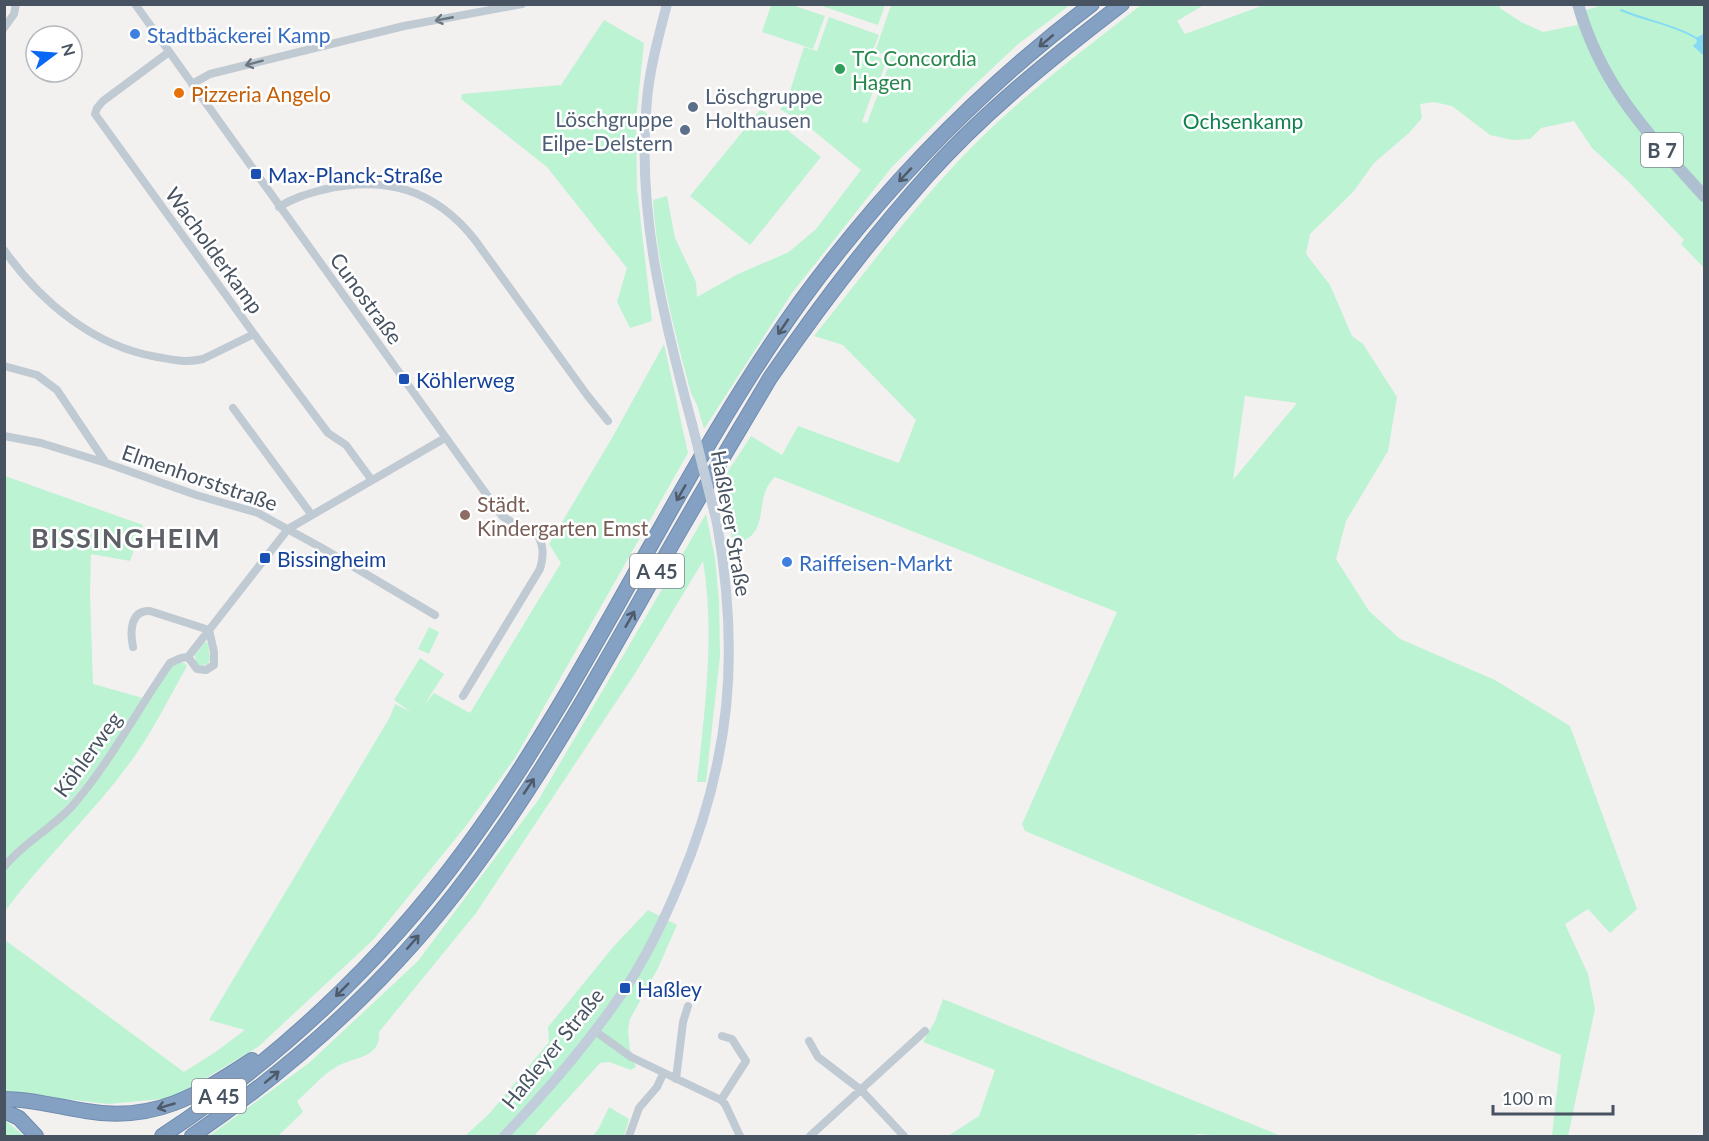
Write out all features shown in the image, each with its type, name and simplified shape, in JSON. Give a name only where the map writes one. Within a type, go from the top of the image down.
[{"type":"highway","name":"A 45","points":[[162,1137],[223,1094],[274,1053],[333,999],[378,954],[463,852],[531,752],[681,493],[760,362],[802,300],[885,196],[972,106],[1006,74],[1092,4]]},
{"type":"highway","name":"A 45","points":[[192,1137],[232,1109],[291,1062],[334,1022],[392,966],[469,875],[540,770],[770,378],[812,318],[927,175],[1018,88],[1122,4]]},
{"type":"highway","points":[[4,1099],[39,1102],[106,1114],[140,1112],[195,1095],[252,1060],[274,1053]]},
{"type":"highway","points":[[4,1111],[20,1118],[36,1137]]},
{"type":"main road","name":"Haßleyer Straße","points":[[504,1137],[595,1030],[625,988],[661,925],[696,844],[714,784],[726,710],[730,646],[727,591],[717,523],[668,333],[648,226],[644,146],[650,76],[667,4]]},
{"type":"main road","name":"B 7","points":[[1578,4],[1603,71],[1618,94],[1630,112],[1704,196]]},
{"type":"street","points":[[4,28],[14,14],[16,4]]},
{"type":"street","name":"Cunostraße","points":[[135,4],[502,516],[521,528],[536,532],[541,541],[544,555],[540,568],[463,696]]},
{"type":"street","points":[[192,84],[210,74],[404,26],[522,4]]},
{"type":"street","name":"Wacholderkamp","points":[[169,52],[103,101],[95,114],[328,433],[346,445],[371,479]]},
{"type":"street","points":[[279,207],[291,199],[308,194],[363,183],[388,185],[410,191],[445,210],[462,224],[475,240],[608,421]]},
{"type":"street","points":[[4,250],[37,291],[59,310],[106,341],[123,349],[176,361],[195,361],[254,333]]},
{"type":"street","points":[[4,366],[37,375],[57,390],[106,463]]},
{"type":"street","points":[[233,408],[311,514]]},
{"type":"street","name":"Elmenhorststraße","points":[[4,436],[40,443],[106,463],[196,495],[258,513],[435,615]]},
{"type":"street","name":"Köhlerweg","points":[[4,867],[22,846],[57,823],[75,803],[113,753],[170,663],[188,657],[288,529],[445,438]]},
{"type":"street","points":[[132,647],[130,634],[136,615],[141,611],[150,611],[209,630],[214,652],[214,665],[206,670],[198,669],[188,657]]},
{"type":"street","points":[[676,1079],[683,1022],[688,1006]]},
{"type":"street","points":[[595,1030],[631,1057],[721,1100],[740,1137]]},
{"type":"street","points":[[810,1137],[925,1031]]},
{"type":"street","points":[[721,1100],[746,1061],[732,1039],[722,1036]]},
{"type":"street","points":[[809,1041],[818,1057],[861,1090],[904,1137]]},
{"type":"street","points":[[629,1137],[639,1108],[657,1087],[663,1074]]},
{"type":"green space","points":[[771,5],[792,5],[825,16],[813,49],[762,32]]},
{"type":"green space","points":[[819,5],[885,5],[878,25]]},
{"type":"green space","points":[[891,5],[1070,5],[1017,45],[891,168],[792,293],[704,429],[691,393],[667,297],[658,249],[653,200],[667,196],[675,238],[696,282],[697,297],[738,274],[789,252],[816,229],[861,170],[808,126],[780,109],[786,104],[804,47],[817,51],[829,17],[879,35],[871,55],[887,60],[862,122],[867,123],[891,56],[875,52]]},
{"type":"green space","name":"Ochsenkamp","points":[[1141,5],[1204,5],[1177,21],[1185,34],[1264,5],[1499,5],[1521,22],[1543,32],[1577,25],[1580,12],[1602,5],[1704,5],[1704,268],[1681,244],[1684,240],[1628,181],[1592,148],[1574,121],[1541,128],[1530,139],[1513,140],[1490,135],[1452,106],[1434,102],[1420,104],[1422,118],[1409,133],[1374,163],[1353,192],[1310,234],[1306,254],[1330,285],[1352,336],[1363,344],[1397,397],[1388,451],[1346,521],[1336,559],[1369,611],[1400,639],[1495,680],[1570,726],[1637,909],[1610,933],[1588,909],[1565,924],[1588,974],[1595,1009],[1568,1136],[1552,1136],[1561,1055],[1025,831],[1022,824],[1117,612],[775,477],[764,496],[758,525],[753,533],[746,540],[733,544],[721,482],[751,436],[782,455],[798,426],[899,463],[916,420],[843,345],[814,336],[913,213],[976,143],[1036,89]],"holes":[[[1245,396],[1297,403],[1233,480]]]},
{"type":"green space","points":[[604,20],[644,43],[636,119],[637,188],[652,321],[630,328],[617,302],[627,268],[547,167],[461,99],[462,94],[561,85]]},
{"type":"green space","points":[[761,109],[821,157],[750,245],[690,196]]},
{"type":"green space","points":[[664,344],[688,453],[515,758],[465,827],[373,940],[258,1047],[172,1098],[108,1104],[5,1092],[5,940],[184,1072],[245,1030],[209,1020],[390,717],[395,704],[411,712],[394,700],[420,658],[444,674],[424,705],[434,693],[470,713],[561,563],[549,544]]},
{"type":"green space","points":[[5,476],[143,525],[130,561],[91,554],[90,593],[93,684],[143,698],[83,787],[59,814],[17,848],[5,862]]},
{"type":"green space","points":[[706,514],[715,558],[719,601],[720,656],[706,782],[697,782],[708,671],[707,588],[703,561],[636,672],[476,913],[379,1032],[376,1047],[365,1056],[343,1063],[321,1078],[297,1101],[303,1112],[278,1136],[209,1136],[309,1063],[418,961],[539,799]]},
{"type":"green space","points":[[429,627],[439,632],[429,654],[418,649]]},
{"type":"green space","points":[[205,642],[208,643],[210,659],[208,664],[199,666],[195,655]]},
{"type":"green space","points":[[180,662],[187,666],[134,757],[103,797],[5,911],[4,872],[24,850],[56,827],[113,753],[172,664]]},
{"type":"green space","points":[[648,910],[677,925],[658,968],[630,1019],[628,1030],[630,1050],[636,1067],[631,1070],[609,1062],[600,1063],[534,1136],[465,1136],[489,1114],[549,1042],[548,1027],[614,946]]},
{"type":"green space","points":[[943,999],[1281,1136],[1196,1134],[1195,1136],[948,1136],[979,1116],[995,1070],[923,1042],[935,1021]]},
{"type":"green space","points":[[609,1107],[629,1119],[624,1136],[593,1136],[599,1128]]},
{"type":"green space","points":[[5,1120],[24,1136],[5,1136]]},
{"type":"water","points":[[1703,34],[1704,56],[1693,46],[1697,42],[1696,38]]},
{"type":"waterway","points":[[1621,10],[1678,29],[1696,38]]},
{"type":"place","name":"Stadtbäckerei Kamp","points":[[135,34]]},
{"type":"place","name":"TC Concordia Hagen","points":[[840,69]]},
{"type":"place","name":"Pizzeria Angelo","points":[[179,93]]},
{"type":"place","name":"Löschgruppe Holthausen","points":[[693,107]]},
{"type":"place","name":"Löschgruppe Eilpe-Delstern","points":[[685,130]]},
{"type":"place","name":"Max-Planck-Straße","points":[[256,174]]},
{"type":"place","name":"Köhlerweg","points":[[404,379]]},
{"type":"place","name":"Städt. Kindergarten Emst","points":[[465,515]]},
{"type":"place","name":"Bissingheim","points":[[265,558]]},
{"type":"place","name":"Raiffeisen-Markt","points":[[787,562]]},
{"type":"place","name":"Haßley","points":[[625,988]]},
{"type":"district","name":"BISSINGHEIM","points":[[126,537]]}]
